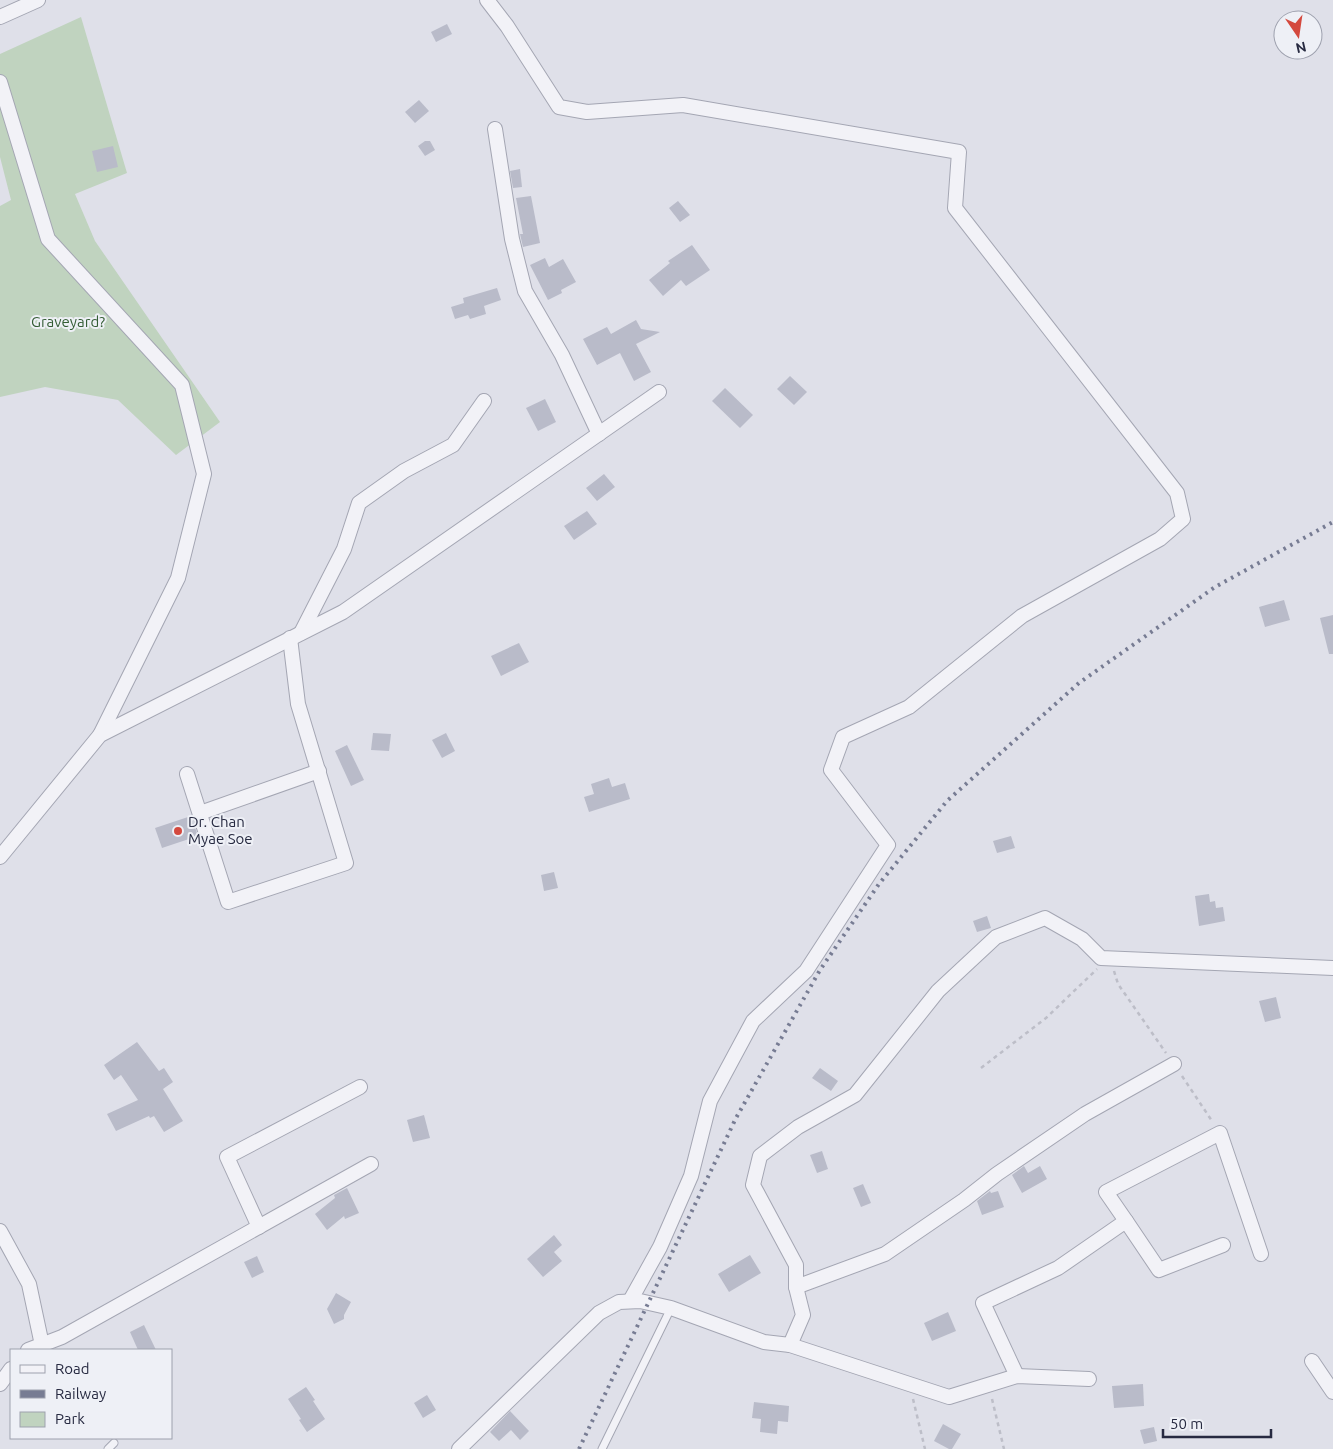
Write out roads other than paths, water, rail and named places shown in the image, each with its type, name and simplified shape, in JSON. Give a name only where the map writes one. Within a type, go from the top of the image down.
[{"type":"street","points":[[0,17],[38,0]]},
{"type":"street","points":[[487,0],[507,26],[559,107],[587,112],[683,105],[959,152],[955,208],[1177,493],[1183,519],[1160,539],[1022,616],[909,707],[843,737],[831,770],[888,845],[806,971],[754,1021],[710,1101],[691,1176],[660,1247],[630,1301]]},
{"type":"street","points":[[0,82],[48,239],[182,384],[204,474],[178,578],[100,735],[0,857]]},
{"type":"street","points":[[495,129],[512,239],[524,291],[562,354],[599,434]]},
{"type":"street","points":[[100,735],[343,612],[659,392]]},
{"type":"street","points":[[187,774],[228,902],[346,863],[298,704],[295,636],[344,549],[359,503],[404,471],[453,446],[484,401]]},
{"type":"street","points":[[200,813],[319,771]]},
{"type":"street","points":[[790,1345],[803,1315],[796,1287],[796,1265],[753,1185],[760,1156],[798,1127],[855,1095],[938,991],[996,937],[1045,918],[1082,939],[1100,958],[1333,968]]},
{"type":"street","points":[[796,1287],[885,1254],[1085,1114],[1174,1064]]},
{"type":"street","points":[[259,1227],[227,1157],[360,1087]]},
{"type":"street","points":[[1223,1245],[1159,1270],[1106,1192],[1220,1133],[1261,1254]]},
{"type":"street","points":[[0,1231],[29,1284],[35,1348],[62,1337],[371,1164]]},
{"type":"street","points":[[1017,1376],[984,1303],[1058,1268],[1126,1221]]},
{"type":"street","points":[[459,1449],[599,1313],[619,1302],[640,1301],[671,1308],[764,1342],[790,1345],[949,1397],[1017,1376],[1089,1378]]},
{"type":"street","points":[[1312,1361],[1333,1392]]},
{"type":"street","points":[[0,1384],[10,1370]]},
{"type":"lane","points":[[602,1449],[671,1308]]},
{"type":"lane","points":[[108,1449],[114,1443]]},
{"type":"railway","points":[[579,1449],[736,1118],[820,970],[879,884],[947,801],[1079,683],[1215,587],[1333,522]]},
{"type":"place","name":"Dr. Chan Myae Soe","points":[[178,831]]},
{"type":"park label","name":"Graveyard?","points":[[68,322]]}]
